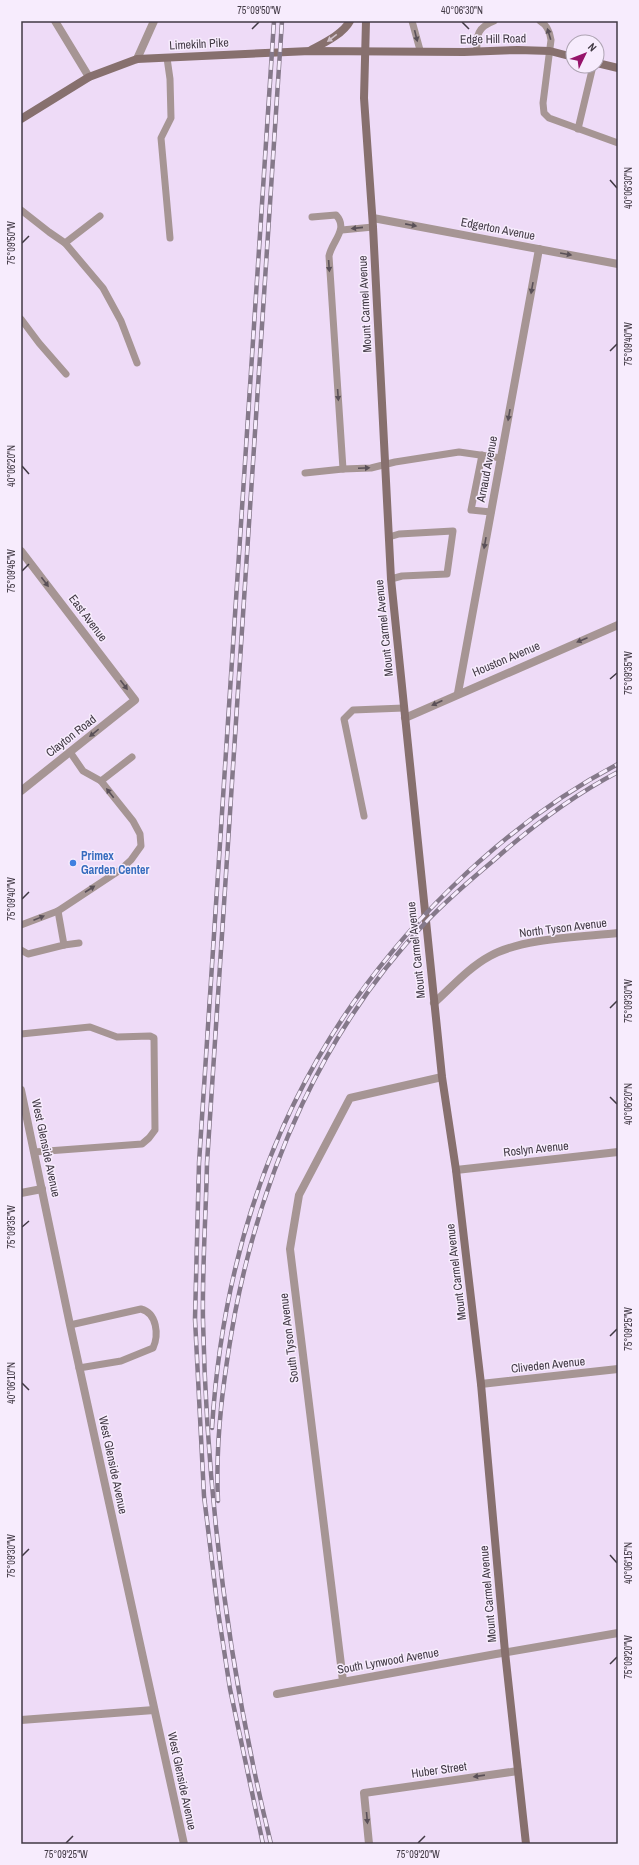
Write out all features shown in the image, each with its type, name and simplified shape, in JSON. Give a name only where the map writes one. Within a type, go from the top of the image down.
[{"type":"street","points":[[55,21],[89,77]]},
{"type":"street","points":[[137,59],[154,21]]},
{"type":"street","points":[[307,51],[340,31],[350,21]]},
{"type":"street","points":[[364,51],[366,21]]},
{"type":"street","name":"Edge Hill Road","points":[[364,51],[518,50],[550,51],[565,55]]},
{"type":"street","name":"Limekiln Pike","points":[[21,119],[89,77],[137,59],[307,51],[364,51]]},
{"type":"street","name":"Mount Carmel Avenue","points":[[364,51],[364,98],[373,218],[391,579],[442,1077],[456,1170],[481,1384],[505,1652],[526,1844]]},
{"type":"street","points":[[605,65],[618,68]]},
{"type":"street","name":"Edgerton Avenue","points":[[373,218],[618,264]]},
{"type":"street","name":"Arnaud Avenue","points":[[458,693],[539,249]]},
{"type":"street","name":"East Avenue","points":[[21,551],[135,700]]},
{"type":"street","name":"Houston Avenue","points":[[405,718],[458,693],[618,624]]},
{"type":"street","name":"Clayton Road","points":[[21,791],[135,700]]},
{"type":"street","name":"North Tyson Avenue","points":[[434,1003],[471,968],[491,956],[513,946],[618,933]]},
{"type":"street","name":"South Tyson Avenue","points":[[343,1681],[290,1249],[299,1195],[350,1098],[442,1077]]},
{"type":"street","name":"West Glenside Avenue","points":[[21,1090],[79,1368],[184,1844]]},
{"type":"street","name":"Roslyn Avenue","points":[[456,1170],[618,1152]]},
{"type":"street","points":[[21,1193],[42,1188]]},
{"type":"street","name":"Cliveden Avenue","points":[[481,1384],[618,1369]]},
{"type":"street","name":"South Lynwood Avenue","points":[[277,1694],[618,1633]]},
{"type":"street","points":[[21,1720],[154,1710]]},
{"type":"street","name":"Huber Street","points":[[369,1844],[364,1793],[518,1771]]},
{"type":"lane","points":[[412,21],[420,50]]},
{"type":"lane","points":[[477,51],[477,33],[483,25],[494,21]]},
{"type":"lane","points":[[540,21],[544,23],[550,34],[550,51],[543,103],[544,113],[549,118],[578,129],[618,141]]},
{"type":"lane","points":[[166,58],[170,79],[171,118],[161,138],[170,238]]},
{"type":"lane","points":[[578,129],[591,74]]},
{"type":"lane","points":[[21,210],[65,243],[104,288],[121,320],[137,363]]},
{"type":"lane","points":[[312,217],[336,214],[341,220],[342,230],[330,248],[329,256],[343,469]]},
{"type":"lane","points":[[65,243],[100,216]]},
{"type":"lane","points":[[342,230],[373,227]]},
{"type":"lane","points":[[21,319],[39,343],[66,374]]},
{"type":"lane","points":[[305,473],[371,468],[385,464],[459,452],[501,458]]},
{"type":"lane","points":[[482,455],[471,510],[491,512]]},
{"type":"lane","points":[[389,537],[399,534],[453,531],[447,574],[402,576],[391,579]]},
{"type":"lane","points":[[364,816],[344,719],[353,710],[404,708]]},
{"type":"lane","points":[[21,925],[58,910],[120,870],[131,860],[141,846],[140,834],[133,821],[101,781],[83,771],[70,752]]},
{"type":"lane","points":[[101,781],[132,757]]},
{"type":"lane","points":[[58,910],[64,945]]},
{"type":"lane","points":[[21,950],[28,954],[64,945],[79,944]]},
{"type":"lane","points":[[21,1034],[90,1027],[117,1038],[150,1036],[154,1038],[155,1130],[150,1138],[142,1144],[34,1152]]},
{"type":"lane","points":[[70,1325],[141,1309],[148,1311],[152,1315],[154,1323],[156,1341],[153,1348],[121,1360],[79,1368]]},
{"type":"railway","points":[[263,1844],[230,1689],[218,1611],[204,1496],[195,1319],[199,1163],[274,21]]},
{"type":"railway","points":[[271,1844],[243,1715],[223,1584],[209,1453],[205,1387],[203,1301],[207,1163],[282,21]]},
{"type":"railway","points":[[212,1428],[220,1351],[234,1276],[254,1204],[280,1134],[312,1068],[352,1005],[398,945],[451,888],[489,853],[530,820],[573,790],[618,764]]},
{"type":"railway","points":[[218,1501],[217,1477],[221,1406],[235,1313],[247,1259],[262,1206],[281,1155],[302,1104],[327,1055],[356,1009],[389,965],[425,923],[441,907],[507,848],[537,824],[584,791],[618,772]]},
{"type":"place","name":"Primex Garden Center","points":[[73,863]]}]
